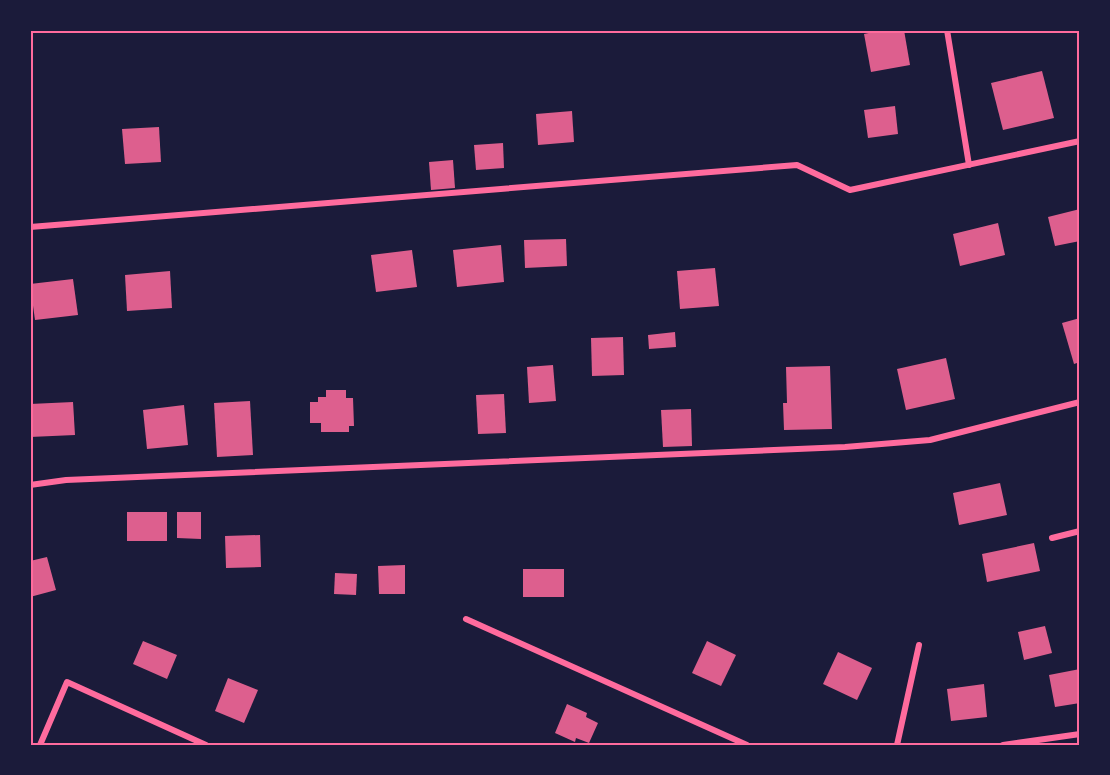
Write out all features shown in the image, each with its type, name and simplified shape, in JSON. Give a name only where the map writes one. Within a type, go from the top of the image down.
[{"type":"street","points":[[947,30],[969,165]]},
{"type":"street","points":[[30,227],[797,165],[850,190],[1080,141]]},
{"type":"street","points":[[30,485],[66,480],[845,447],[930,440],[1080,402]]},
{"type":"street","points":[[1052,538],[1080,531]]},
{"type":"street","points":[[466,619],[747,745]]},
{"type":"street","points":[[897,745],[919,645]]},
{"type":"street","points":[[40,745],[67,682],[206,745]]},
{"type":"street","points":[[1003,745],[1080,734]]},
{"type":"building","points":[[883,30],[904,30],[910,65],[871,72],[864,34]]},
{"type":"building","points":[[1042,71],[1054,118],[1003,130],[991,83]]},
{"type":"building","points":[[895,106],[898,134],[868,138],[864,110]]},
{"type":"building","points":[[572,111],[574,142],[538,145],[536,114]]},
{"type":"building","points":[[159,127],[161,162],[125,164],[122,129]]},
{"type":"building","points":[[503,143],[504,168],[476,170],[474,145]]},
{"type":"building","points":[[453,160],[455,188],[431,190],[429,162]]},
{"type":"building","points":[[1080,209],[1080,241],[1055,246],[1048,217]]},
{"type":"building","points":[[998,223],[1005,255],[960,266],[953,234]]},
{"type":"building","points":[[566,239],[567,266],[525,268],[524,240]]},
{"type":"building","points":[[501,245],[504,282],[457,287],[453,250]]},
{"type":"building","points":[[412,250],[417,287],[376,292],[371,255]]},
{"type":"building","points":[[715,268],[719,306],[680,309],[677,271]]},
{"type":"building","points":[[170,271],[172,308],[127,311],[125,275]]},
{"type":"building","points":[[73,279],[78,315],[35,320],[30,284]]},
{"type":"building","points":[[1080,318],[1080,362],[1074,364],[1062,323]]},
{"type":"building","points":[[675,332],[676,347],[649,349],[648,335]]},
{"type":"building","points":[[623,337],[624,375],[592,376],[591,338]]},
{"type":"building","points":[[946,358],[955,399],[906,410],[897,369]]},
{"type":"building","points":[[553,365],[556,401],[529,403],[527,367]]},
{"type":"building","points":[[830,366],[832,429],[784,430],[783,403],[787,403],[786,367]]},
{"type":"building","points":[[326,390],[346,390],[346,398],[353,398],[354,426],[349,426],[349,432],[321,432],[321,423],[310,423],[310,402],[318,402],[318,397],[326,397]]},
{"type":"building","points":[[504,394],[506,433],[478,434],[476,395]]},
{"type":"building","points":[[250,401],[253,455],[217,457],[214,403]]},
{"type":"building","points":[[73,402],[75,435],[30,437],[30,404]]},
{"type":"building","points":[[184,405],[188,445],[147,449],[143,410]]},
{"type":"building","points":[[691,409],[692,446],[663,447],[661,410]]},
{"type":"building","points":[[1000,483],[1007,515],[959,525],[953,493]]},
{"type":"building","points":[[127,512],[167,512],[167,541],[127,541]]},
{"type":"building","points":[[177,512],[201,512],[201,539],[177,538]]},
{"type":"building","points":[[260,535],[261,567],[226,568],[225,536]]},
{"type":"building","points":[[1034,543],[1040,571],[987,582],[982,554]]},
{"type":"building","points":[[47,557],[56,590],[30,597],[30,561]]},
{"type":"building","points":[[405,565],[405,594],[379,594],[378,566]]},
{"type":"building","points":[[523,569],[564,569],[564,597],[523,597]]},
{"type":"building","points":[[335,573],[357,574],[356,595],[334,594]]},
{"type":"building","points":[[1045,626],[1052,653],[1024,660],[1018,632]]},
{"type":"building","points":[[143,641],[177,655],[167,679],[133,664]]},
{"type":"building","points":[[707,641],[736,655],[721,686],[692,673]]},
{"type":"building","points":[[838,652],[872,668],[857,700],[823,684]]},
{"type":"building","points":[[1080,669],[1080,703],[1055,707],[1049,675]]},
{"type":"building","points":[[228,678],[258,690],[244,723],[215,711]]},
{"type":"building","points":[[984,684],[987,717],[951,721],[947,689]]},
{"type":"building","points":[[567,704],[587,713],[586,717],[598,723],[589,743],[576,738],[575,742],[555,733]]}]
